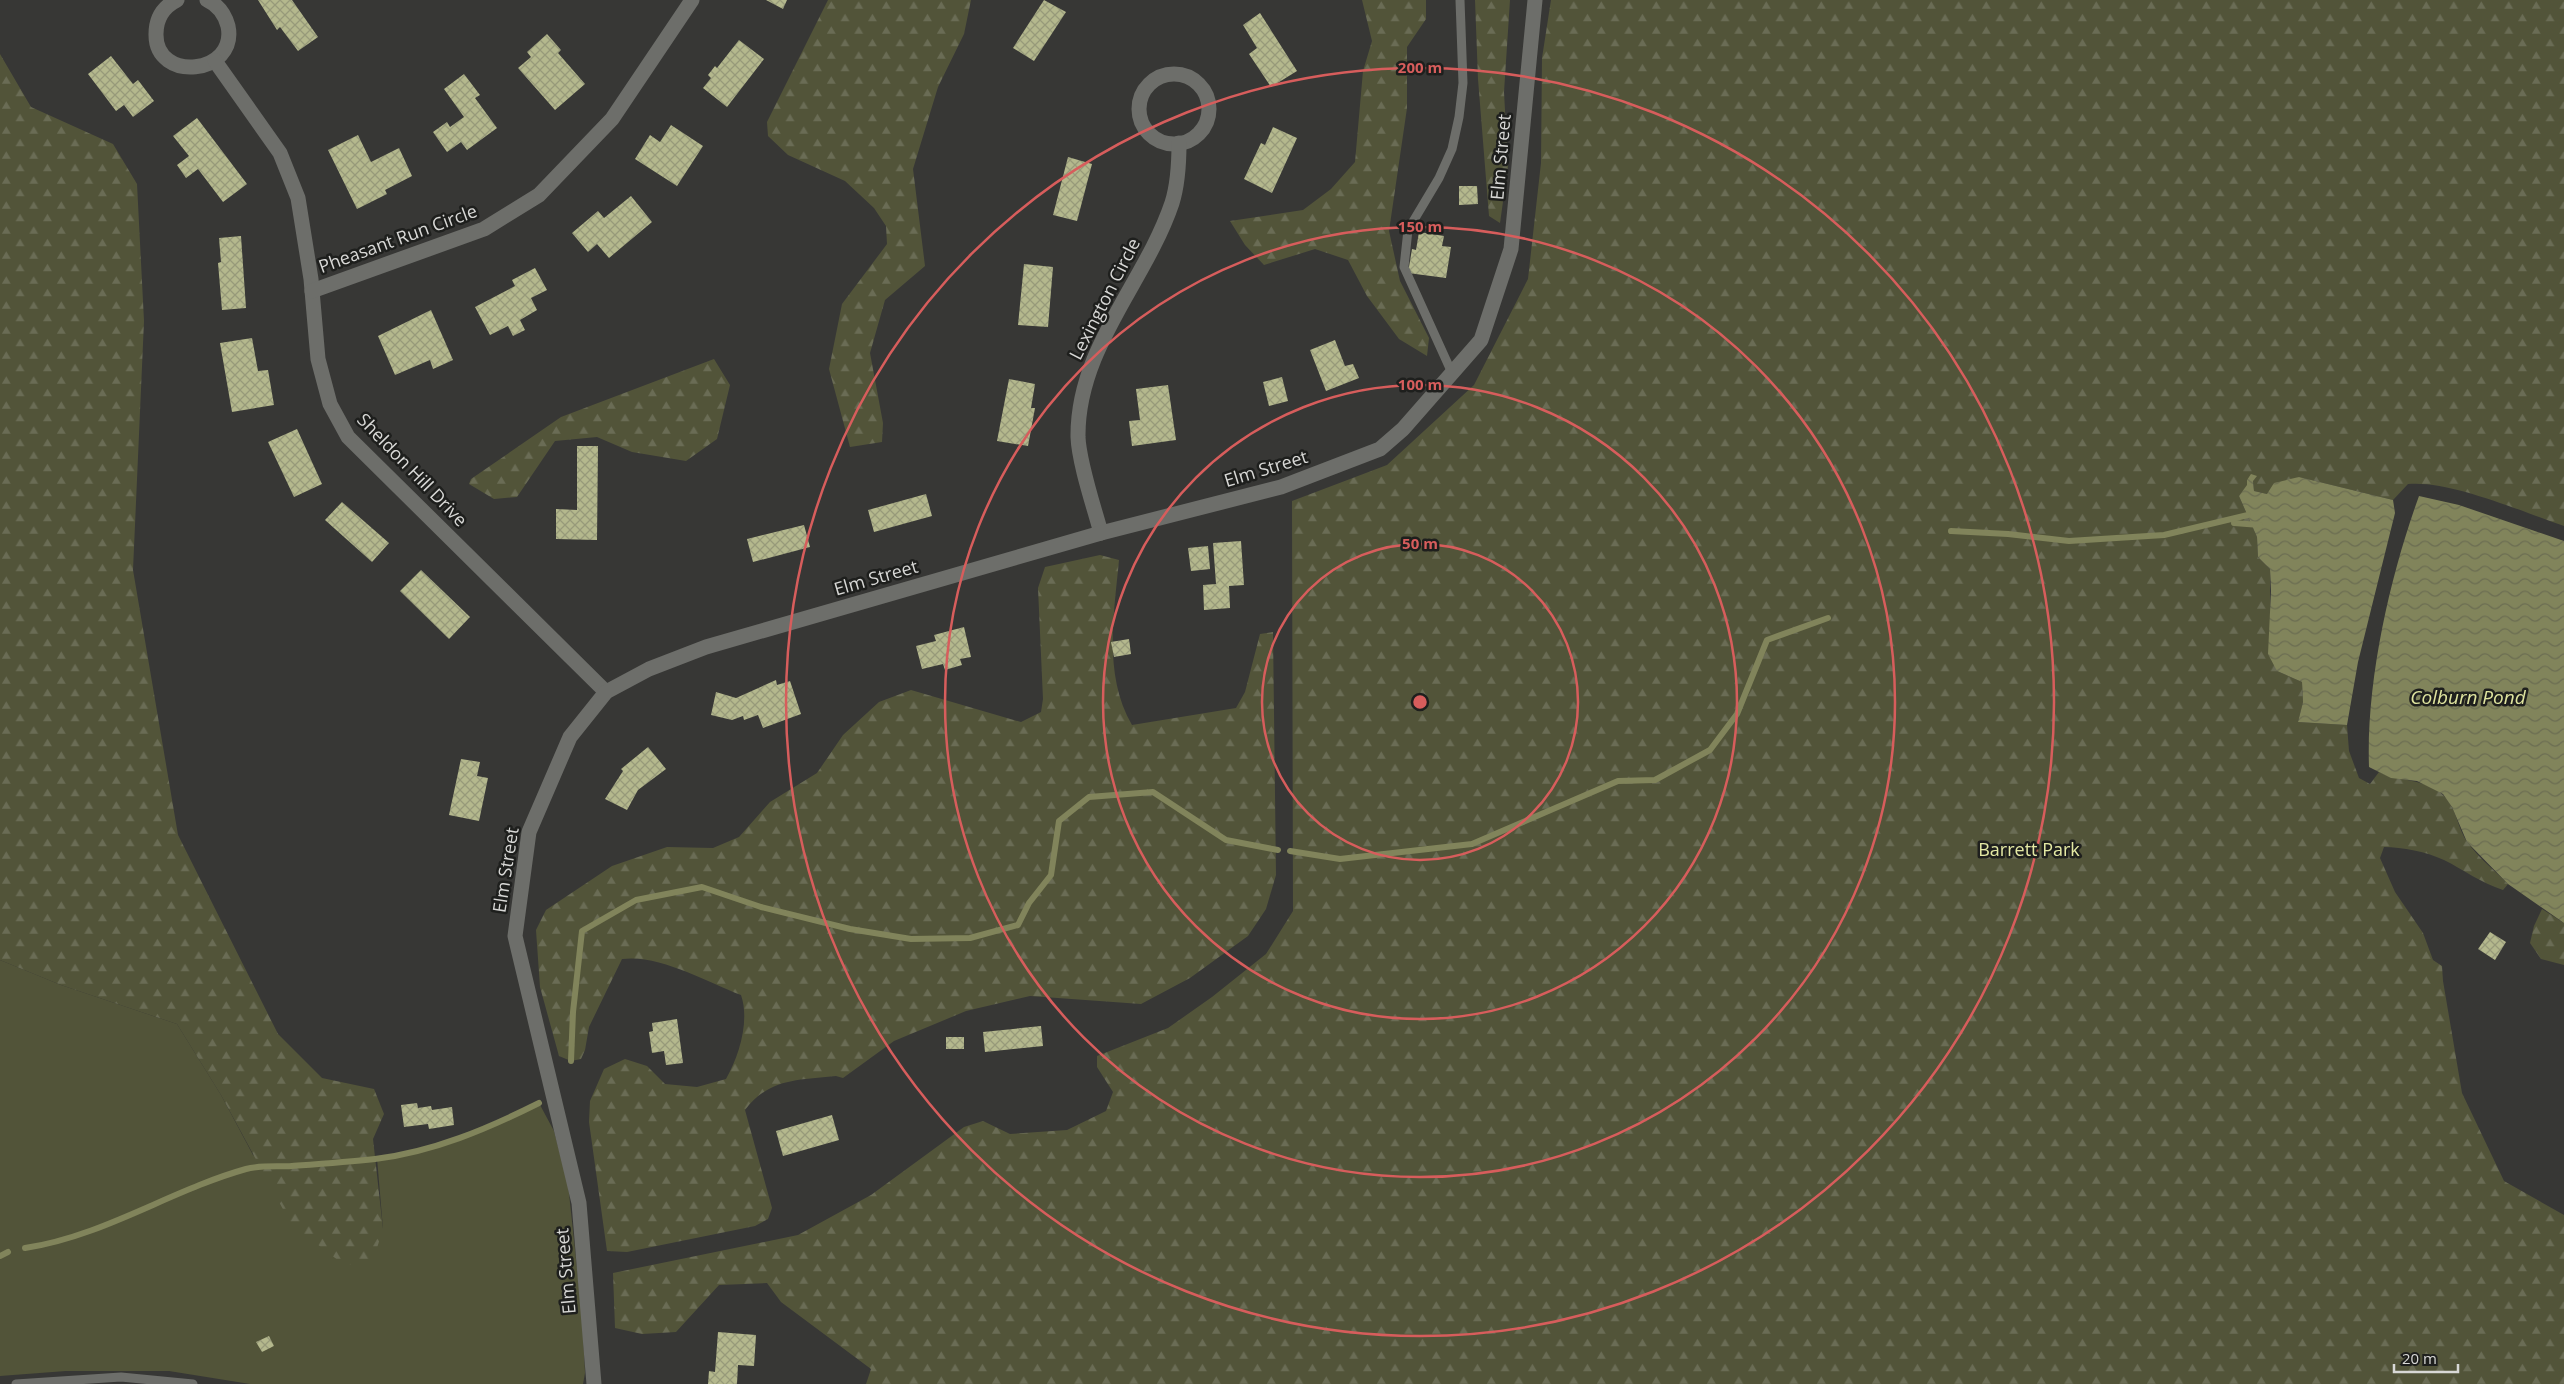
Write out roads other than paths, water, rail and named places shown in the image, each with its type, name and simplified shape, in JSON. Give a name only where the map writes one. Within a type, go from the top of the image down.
[{"type":"street","points":[[177,0],[161,14],[156,25],[156,38],[160,50],[168,60],[179,66],[191,69],[204,67],[215,61],[222,53],[229,31],[221,10],[208,0]]},
{"type":"street","name":"Pheasant Run Circle","points":[[312,291],[484,229],[539,195],[612,119],[692,0]]},
{"type":"street","name":"Elm Street","points":[[594,1384],[579,1203],[515,936],[529,832],[570,737],[606,692],[649,669],[706,647],[1101,532],[1281,487],[1380,449],[1403,429],[1480,340],[1512,249],[1534,0]]},
{"type":"street","name":"Sheldon Hill Drive","points":[[215,61],[280,153],[298,198],[312,291],[318,359],[330,404],[348,437],[606,692]]},
{"type":"street","points":[[1168,74],[1179,74],[1199,84],[1209,103],[1205,125],[1190,140],[1180,144],[1167,143],[1156,139],[1146,131],[1138,108],[1141,96],[1147,86],[1156,78],[1168,74]]},
{"type":"street","name":"Lexington Circle","points":[[1101,532],[1078,437],[1085,382],[1108,328],[1163,226],[1173,202],[1178,176],[1180,144]]},
{"type":"lane","points":[[1452,373],[1404,267],[1408,230],[1439,178],[1452,148],[1459,117],[1463,83],[1460,0]]},
{"type":"lane","points":[[16,1384],[121,1377],[192,1384]]},
{"type":"water","points":[[2251,474],[2257,476],[2253,481],[2254,491],[2267,494],[2274,483],[2299,477],[2393,500],[2395,513],[2358,662],[2347,725],[2298,722],[2303,702],[2302,682],[2277,671],[2268,654],[2271,591],[2270,569],[2258,557],[2257,537],[2239,496],[2247,485],[2247,480]]},
{"type":"water","name":"Colburn Pond","points":[[2419,496],[2459,505],[2564,541],[2564,923],[2508,884],[2467,842],[2452,807],[2443,794],[2417,781],[2391,778],[2369,767],[2371,700],[2382,629],[2408,527]]},
{"type":"waterway","points":[[1951,531],[2008,534],[2069,541],[2164,535],[2248,515]]},
{"type":"waterway","points":[[2234,523],[2260,525]]},
{"type":"waterway","points":[[1290,851],[1340,859],[1472,844],[1618,781],[1655,780],[1710,750],[1737,714],[1767,640],[1828,618]]},
{"type":"waterway","points":[[571,1061],[573,1012],[582,931],[636,900],[702,887],[761,907],[850,929],[911,939],[970,938],[1018,925],[1029,903],[1051,875],[1059,821],[1089,797],[1153,792],[1226,840],[1278,850]]},
{"type":"waterway","points":[[25,1248],[82,1234],[218,1178],[246,1169],[397,1156],[459,1138],[500,1122],[539,1103]]},
{"type":"waterway","points":[[0,1256],[8,1252]]},
{"type":"park label","name":"Barrett Park","points":[[2029,850]]}]
